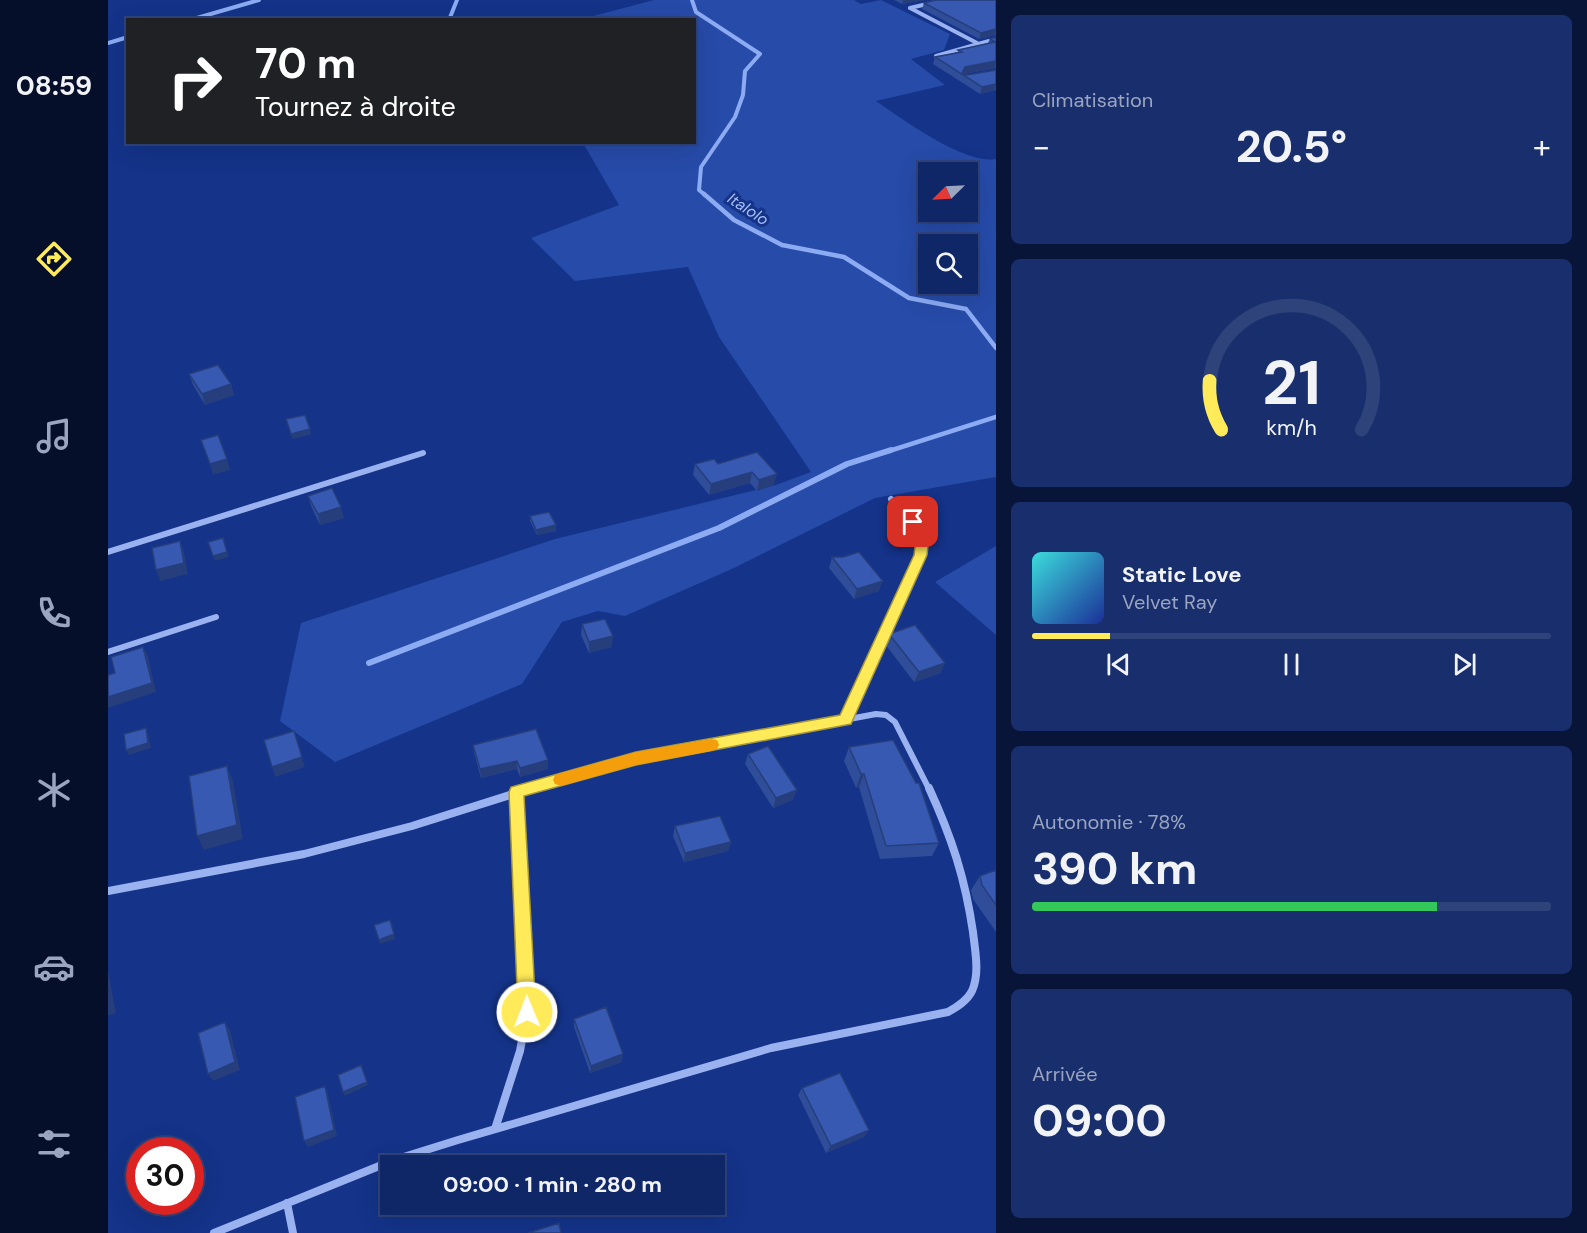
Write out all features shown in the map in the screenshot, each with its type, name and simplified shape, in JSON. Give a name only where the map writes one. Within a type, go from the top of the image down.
[{"type":"street","points":[[944,0],[910,8],[977,43]]},
{"type":"street","points":[[936,56],[996,39]]},
{"type":"street","points":[[108,552],[423,453]]},
{"type":"street","points":[[845,720],[920,555],[922,537],[913,522],[891,499]]},
{"type":"street","points":[[108,652],[216,617]]},
{"type":"street","points":[[108,891],[304,854],[412,826],[516,792],[636,759],[876,714],[886,715],[895,722],[946,825],[966,887],[977,962],[972,991],[961,1005],[948,1012],[771,1048],[495,1129],[394,1160],[214,1233]]},
{"type":"street","points":[[495,1129],[520,1051],[527,1012],[516,792]]},
{"type":"street","points":[[287,1203],[292,1233]]},
{"type":"shaded area","points":[[654,0],[854,0],[861,4],[881,0],[950,34],[944,50],[911,59],[945,85],[876,101],[917,129],[951,148],[983,159],[996,159],[996,477],[875,498],[734,568],[625,616],[598,611],[562,622],[522,684],[335,762],[280,721],[301,623],[555,539],[776,485],[811,472],[719,337],[688,267],[575,281],[531,238],[619,205],[584,144],[696,144],[696,18],[586,18]]},
{"type":"shaded area","points":[[996,546],[996,635],[935,582]]},
{"type":"building","points":[[936,0],[996,0],[996,29],[981,33],[924,3]]},
{"type":"building","points":[[996,37],[996,61],[965,67],[962,73],[967,75],[996,70],[996,84],[982,87],[935,57],[995,42],[990,39]]},
{"type":"building","points":[[218,365],[231,384],[202,394],[189,374]]},
{"type":"building","points":[[305,415],[310,429],[291,434],[286,419]]},
{"type":"building","points":[[218,435],[227,459],[210,464],[201,440]]},
{"type":"building","points":[[757,452],[777,474],[759,480],[752,472],[711,484],[695,464],[714,459],[718,464]]},
{"type":"building","points":[[332,488],[341,507],[318,514],[308,496]]},
{"type":"building","points":[[549,512],[556,525],[536,530],[530,516]]},
{"type":"building","points":[[223,538],[227,552],[213,556],[208,542]]},
{"type":"building","points":[[180,541],[184,563],[156,570],[152,548]]},
{"type":"building","points":[[859,552],[883,581],[857,589],[832,557],[843,557]]},
{"type":"building","points":[[605,619],[613,636],[589,642],[582,624]]},
{"type":"building","points":[[915,625],[945,663],[919,672],[889,634]]},
{"type":"building","points":[[143,647],[152,683],[108,697],[108,675],[115,673],[111,657]]},
{"type":"building","points":[[146,728],[148,743],[126,750],[124,734]]},
{"type":"building","points":[[536,729],[548,760],[520,768],[517,761],[480,769],[473,745]]},
{"type":"building","points":[[294,731],[302,757],[272,767],[264,740]]},
{"type":"building","points":[[893,740],[916,783],[919,783],[939,843],[886,846],[864,774],[861,774],[849,747]]},
{"type":"building","points":[[768,746],[797,790],[776,798],[748,754]]},
{"type":"building","points":[[227,766],[237,825],[197,836],[189,776]]},
{"type":"building","points":[[720,816],[731,842],[685,853],[675,826]]},
{"type":"building","points":[[996,870],[996,905],[982,885],[980,876]]},
{"type":"building","points":[[390,920],[394,934],[379,940],[374,925]]},
{"type":"building","points":[[606,1007],[623,1054],[591,1066],[574,1019]]},
{"type":"building","points":[[225,1022],[235,1062],[208,1074],[198,1033]]},
{"type":"building","points":[[361,1065],[367,1082],[343,1092],[338,1075]]},
{"type":"building","points":[[840,1073],[869,1130],[831,1146],[802,1088]]},
{"type":"building","points":[[325,1086],[334,1130],[304,1141],[295,1097]]},
{"type":"building","points":[[559,1223],[561,1233],[528,1233]]},
{"type":"waterway","points":[[197,18],[259,0]]},
{"type":"waterway","points":[[450,18],[457,0]]},
{"type":"waterway","name":"Italolo","points":[[692,0],[696,12],[760,54],[745,71],[743,95],[735,117],[701,167],[699,190],[705,195]]},
{"type":"waterway","points":[[108,43],[126,38]]},
{"type":"waterway","name":"Italolo","points":[[704,194],[734,220],[782,245],[844,257],[909,298],[966,309],[996,348]]},
{"type":"waterway","points":[[886,452],[996,417]]},
{"type":"waterway","points":[[369,663],[719,528],[847,464],[891,450]]},
{"type":"slow traffic","points":[[561,780],[636,759],[711,745]]},
{"type":"route","points":[[527,1012],[516,792],[636,759],[845,720],[920,555],[922,537],[913,522]]}]
